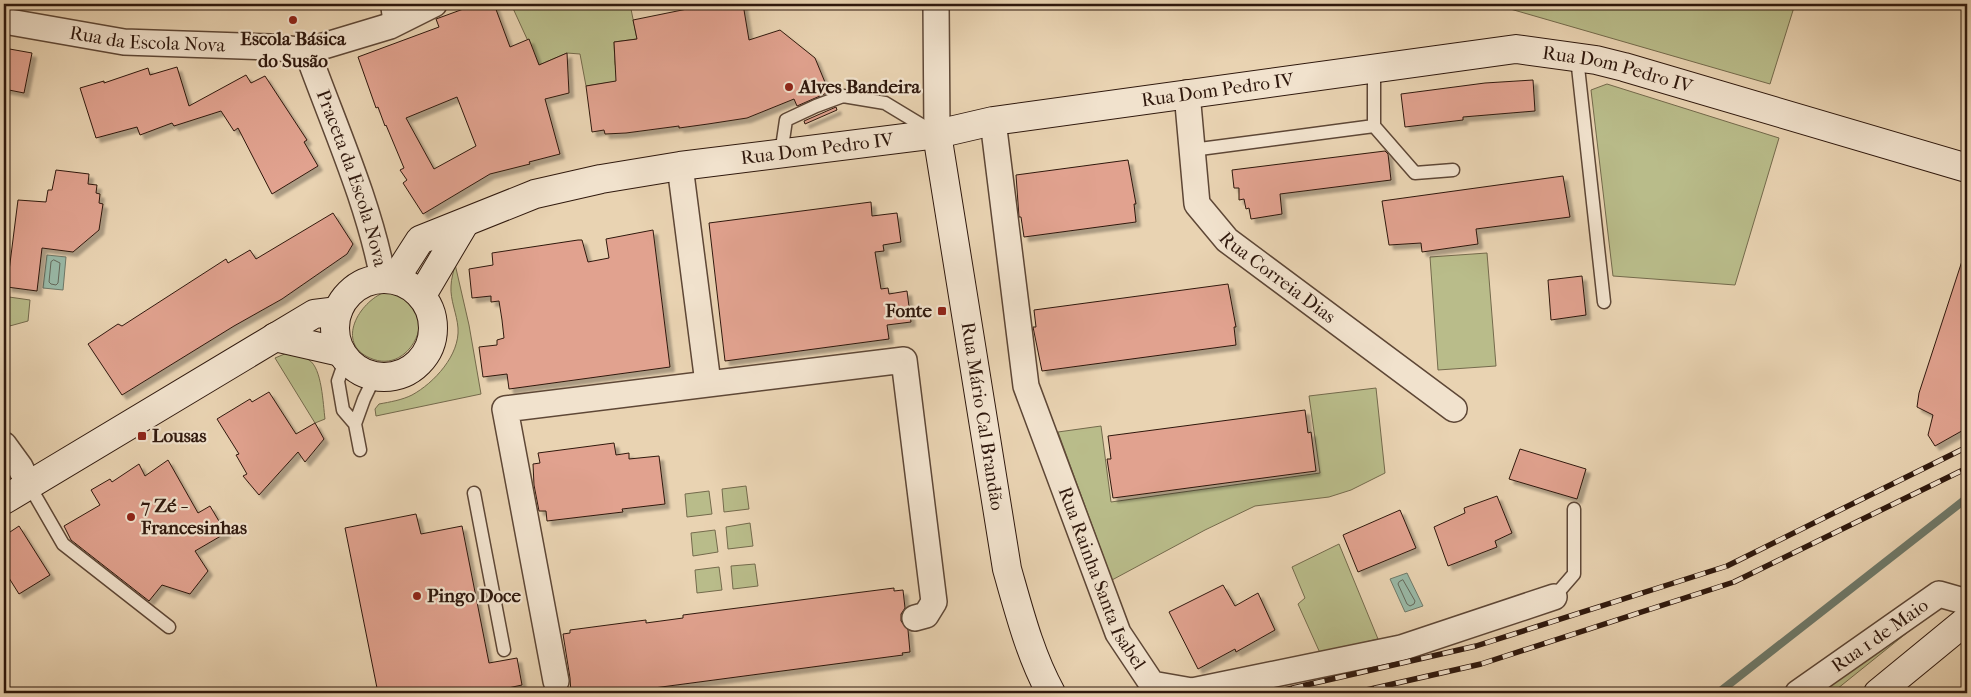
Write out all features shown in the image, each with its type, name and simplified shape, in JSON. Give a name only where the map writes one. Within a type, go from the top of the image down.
[{"type":"street","name":"Rua da Escola Nova","points":[[4,21],[124,42],[271,47],[306,51],[389,15],[434,4]]},
{"type":"street","points":[[936,4],[937,134]]},
{"type":"street","name":"Rua Dom Pedro IV","points":[[389,279],[420,240],[535,194],[601,179],[680,166],[937,134],[993,121],[1516,48],[1624,66],[1967,168]]},
{"type":"street","name":"Praceta da Escola Nova","points":[[306,51],[367,211],[389,279]]},
{"type":"street","name":"Rua Correia Dias","points":[[1187,93],[1197,204],[1227,240],[1454,409]]},
{"type":"street","name":"Rua Rainha Santa Isabel","points":[[993,121],[1026,386],[1118,633],[1152,684],[1192,692],[1401,648],[1554,597]]},
{"type":"street","name":"Rua Mário Cal Brandão","points":[[937,134],[1007,569],[1024,627],[1046,685]]},
{"type":"street","points":[[680,166],[708,383]]},
{"type":"street","points":[[426,302],[464,224]]},
{"type":"street","points":[[389,279],[409,285],[426,302],[434,323],[432,338],[427,352],[418,364],[405,372],[390,377],[375,376],[364,373],[343,355],[336,332],[338,311],[345,297],[357,286],[372,280],[389,279]]},
{"type":"street","points":[[4,500],[314,314],[338,311]]},
{"type":"street","points":[[275,337],[343,355]]},
{"type":"street","points":[[556,681],[505,409],[904,360],[934,602],[926,615],[915,618]]},
{"type":"street","points":[[4,445],[20,467],[29,485]]},
{"type":"street","name":"Rua 1 de Maio","points":[[1798,693],[1939,594],[1967,602]]},
{"type":"street","points":[[1878,693],[1967,620]]},
{"type":"lane","points":[[1577,58],[1604,302]]},
{"type":"lane","points":[[1374,68],[1374,126],[1415,173],[1453,170]]},
{"type":"lane","points":[[781,154],[786,120],[843,96],[885,103],[937,134]]},
{"type":"lane","points":[[1192,150],[1374,126]]},
{"type":"lane","points":[[343,355],[338,380],[343,410],[355,424],[360,450]]},
{"type":"lane","points":[[355,424],[375,376]]},
{"type":"lane","points":[[29,485],[63,544],[169,627]]},
{"type":"lane","points":[[474,493],[504,650]]},
{"type":"lane","points":[[1554,597],[1574,574],[1574,509]]},
{"type":"green space","points":[[511,4],[630,4],[637,39],[614,42],[615,64],[619,81],[586,86],[580,54],[567,53],[539,65]]},
{"type":"green space","points":[[1493,4],[1795,4],[1770,84]]},
{"type":"green space","points":[[1607,84],[1779,138],[1735,285],[1613,276],[1591,90]]},
{"type":"green space","points":[[1487,253],[1496,366],[1438,370],[1430,257]]},
{"type":"green space","points":[[455,264],[469,325],[481,394],[376,416],[375,409],[379,404],[396,401],[420,390],[437,376],[450,358],[458,338],[451,291]]},
{"type":"green space","points":[[385,292],[404,296],[415,305],[420,318],[418,333],[411,346],[400,357],[386,361],[370,358],[360,351],[354,343],[353,333],[355,323],[367,304]]},
{"type":"green space","points":[[9,297],[30,300],[28,321],[6,327]]},
{"type":"green space","points":[[287,353],[304,357],[317,370],[325,419],[315,423],[275,358]]},
{"type":"green space","points":[[1376,388],[1385,473],[1351,490],[1329,497],[1255,506],[1205,530],[1112,580],[1058,432],[1101,426],[1111,502],[1320,473],[1309,396]]},
{"type":"green space","points":[[746,486],[749,509],[724,512],[722,489]]},
{"type":"green space","points":[[709,491],[712,514],[687,517],[685,494]]},
{"type":"green space","points":[[750,523],[753,546],[728,549],[726,527]]},
{"type":"green space","points":[[715,530],[718,552],[693,556],[691,533]]},
{"type":"green space","points":[[1339,544],[1378,639],[1320,653],[1298,604],[1305,598],[1292,567]]},
{"type":"green space","points":[[755,564],[758,586],[733,589],[731,566]]},
{"type":"green space","points":[[719,567],[722,590],[697,593],[695,570]]},
{"type":"green space","points":[[1944,603],[1832,693],[1814,693]]},
{"type":"water","points":[[47,255],[66,257],[63,290],[43,288]]},
{"type":"water","points":[[1407,573],[1423,606],[1405,612],[1390,579]]},
{"type":"building","points":[[477,4],[494,4],[510,47],[529,39],[539,65],[567,53],[569,93],[545,99],[560,154],[490,174],[423,214],[403,183],[407,180],[400,170],[404,168],[378,107],[376,108],[358,57],[439,27],[436,19]],"holes":[[[457,97],[476,146],[434,169],[406,118]]]},
{"type":"building","points":[[700,4],[743,4],[749,40],[780,30],[815,58],[829,92],[797,106],[794,99],[747,118],[679,128],[679,126],[626,133],[605,134],[604,130],[592,132],[586,86],[616,81],[614,42],[637,39],[633,20],[692,8]]},
{"type":"building","points":[[4,48],[32,53],[24,93],[4,89]]},
{"type":"building","points":[[177,67],[189,106],[246,75],[251,83],[265,76],[307,140],[304,142],[318,166],[272,194],[238,128],[234,131],[221,111],[174,126],[172,123],[140,135],[137,127],[96,138],[80,88],[104,81],[104,83],[148,68],[150,75]]},
{"type":"building","points":[[1533,80],[1535,111],[1463,117],[1463,120],[1405,127],[1401,94],[1485,83]]},
{"type":"building","points":[[836,107],[837,110],[805,124],[804,121]]},
{"type":"building","points":[[1385,151],[1388,154],[1391,180],[1280,194],[1282,214],[1251,219],[1249,208],[1246,209],[1244,199],[1239,200],[1239,188],[1234,188],[1232,170]]},
{"type":"building","points":[[1128,160],[1136,204],[1134,204],[1136,222],[1024,237],[1021,217],[1019,217],[1016,175]]},
{"type":"building","points":[[56,170],[89,174],[88,184],[97,185],[96,193],[100,194],[99,203],[103,204],[99,230],[73,252],[42,248],[37,291],[7,287],[18,200],[46,202],[48,190],[52,190]]},
{"type":"building","points":[[1563,176],[1570,217],[1476,229],[1478,244],[1422,252],[1421,243],[1389,245],[1382,201]]},
{"type":"building","points":[[871,202],[872,216],[897,213],[901,242],[883,245],[884,251],[875,252],[881,289],[888,288],[889,294],[907,291],[911,322],[887,325],[889,339],[725,361],[709,223]]},
{"type":"building","points":[[333,213],[353,244],[347,254],[282,299],[234,326],[122,395],[88,344],[118,324],[122,326],[226,259],[228,263],[250,250],[256,259]]},
{"type":"building","points":[[653,230],[670,367],[509,389],[507,374],[483,377],[479,347],[497,345],[497,340],[504,338],[502,320],[499,301],[491,302],[491,296],[472,298],[469,269],[493,265],[492,253],[578,240],[582,240],[588,262],[609,258],[606,239]]},
{"type":"building","points":[[1963,258],[1967,258],[1967,428],[1935,446],[1928,435],[1933,415],[1917,407],[1919,393]]},
{"type":"building","points":[[1582,276],[1586,315],[1551,320],[1548,280]]},
{"type":"building","points":[[1228,284],[1236,327],[1234,327],[1236,345],[1042,371],[1033,327],[1036,327],[1034,310]]},
{"type":"building","points":[[269,392],[296,434],[315,423],[324,439],[305,462],[298,452],[259,495],[243,476],[247,474],[236,455],[239,454],[217,419],[250,399],[252,402]]},
{"type":"building","points":[[1305,410],[1308,433],[1311,432],[1316,471],[1113,498],[1107,459],[1111,459],[1108,436]]},
{"type":"building","points":[[614,443],[616,455],[629,453],[629,459],[659,456],[665,504],[622,509],[623,512],[547,521],[546,511],[539,511],[534,485],[533,464],[540,463],[538,453]]},
{"type":"building","points":[[1520,449],[1586,469],[1577,499],[1509,479]]},
{"type":"building","points":[[168,460],[198,513],[210,506],[226,533],[195,551],[208,571],[190,594],[162,585],[149,601],[71,540],[64,526],[100,505],[91,490],[110,479],[112,482],[139,464],[145,476]]},
{"type":"building","points":[[1497,496],[1512,533],[1495,541],[1497,547],[1448,566],[1434,527],[1465,513],[1464,508]]},
{"type":"building","points":[[1400,510],[1416,548],[1358,572],[1343,535]]},
{"type":"building","name":"Pingo Doce","points":[[416,514],[421,534],[462,526],[489,663],[517,658],[522,685],[494,691],[495,693],[378,693],[345,528]]},
{"type":"building","points":[[19,526],[50,575],[19,594],[4,570],[4,536]]},
{"type":"building","points":[[1223,585],[1235,606],[1258,593],[1275,630],[1236,652],[1235,649],[1198,669],[1169,612]]},
{"type":"building","points":[[894,588],[894,591],[903,590],[905,608],[901,614],[901,621],[908,630],[910,652],[902,653],[903,655],[616,693],[571,693],[563,634],[570,633],[570,630],[646,620],[646,623],[683,618],[683,615]]},
{"type":"waterway","points":[[1718,693],[1967,498]]},
{"type":"railway","points":[[1271,693],[1476,646],[1727,566],[1967,447]]},
{"type":"railway","points":[[1353,693],[1481,664],[1734,582],[1967,468]]},
{"type":"place","name":"Escola Básica do Susão","points":[[293,20]]},
{"type":"place","name":"Alves Bandeira","points":[[789,87]]},
{"type":"place","name":"Fonte","points":[[942,311]]},
{"type":"place","name":"Lousas","points":[[142,436]]},
{"type":"place","name":"7 Zé - Francesinhas","points":[[131,517]]},
{"type":"place","name":"Pingo Doce","points":[[417,596]]}]
